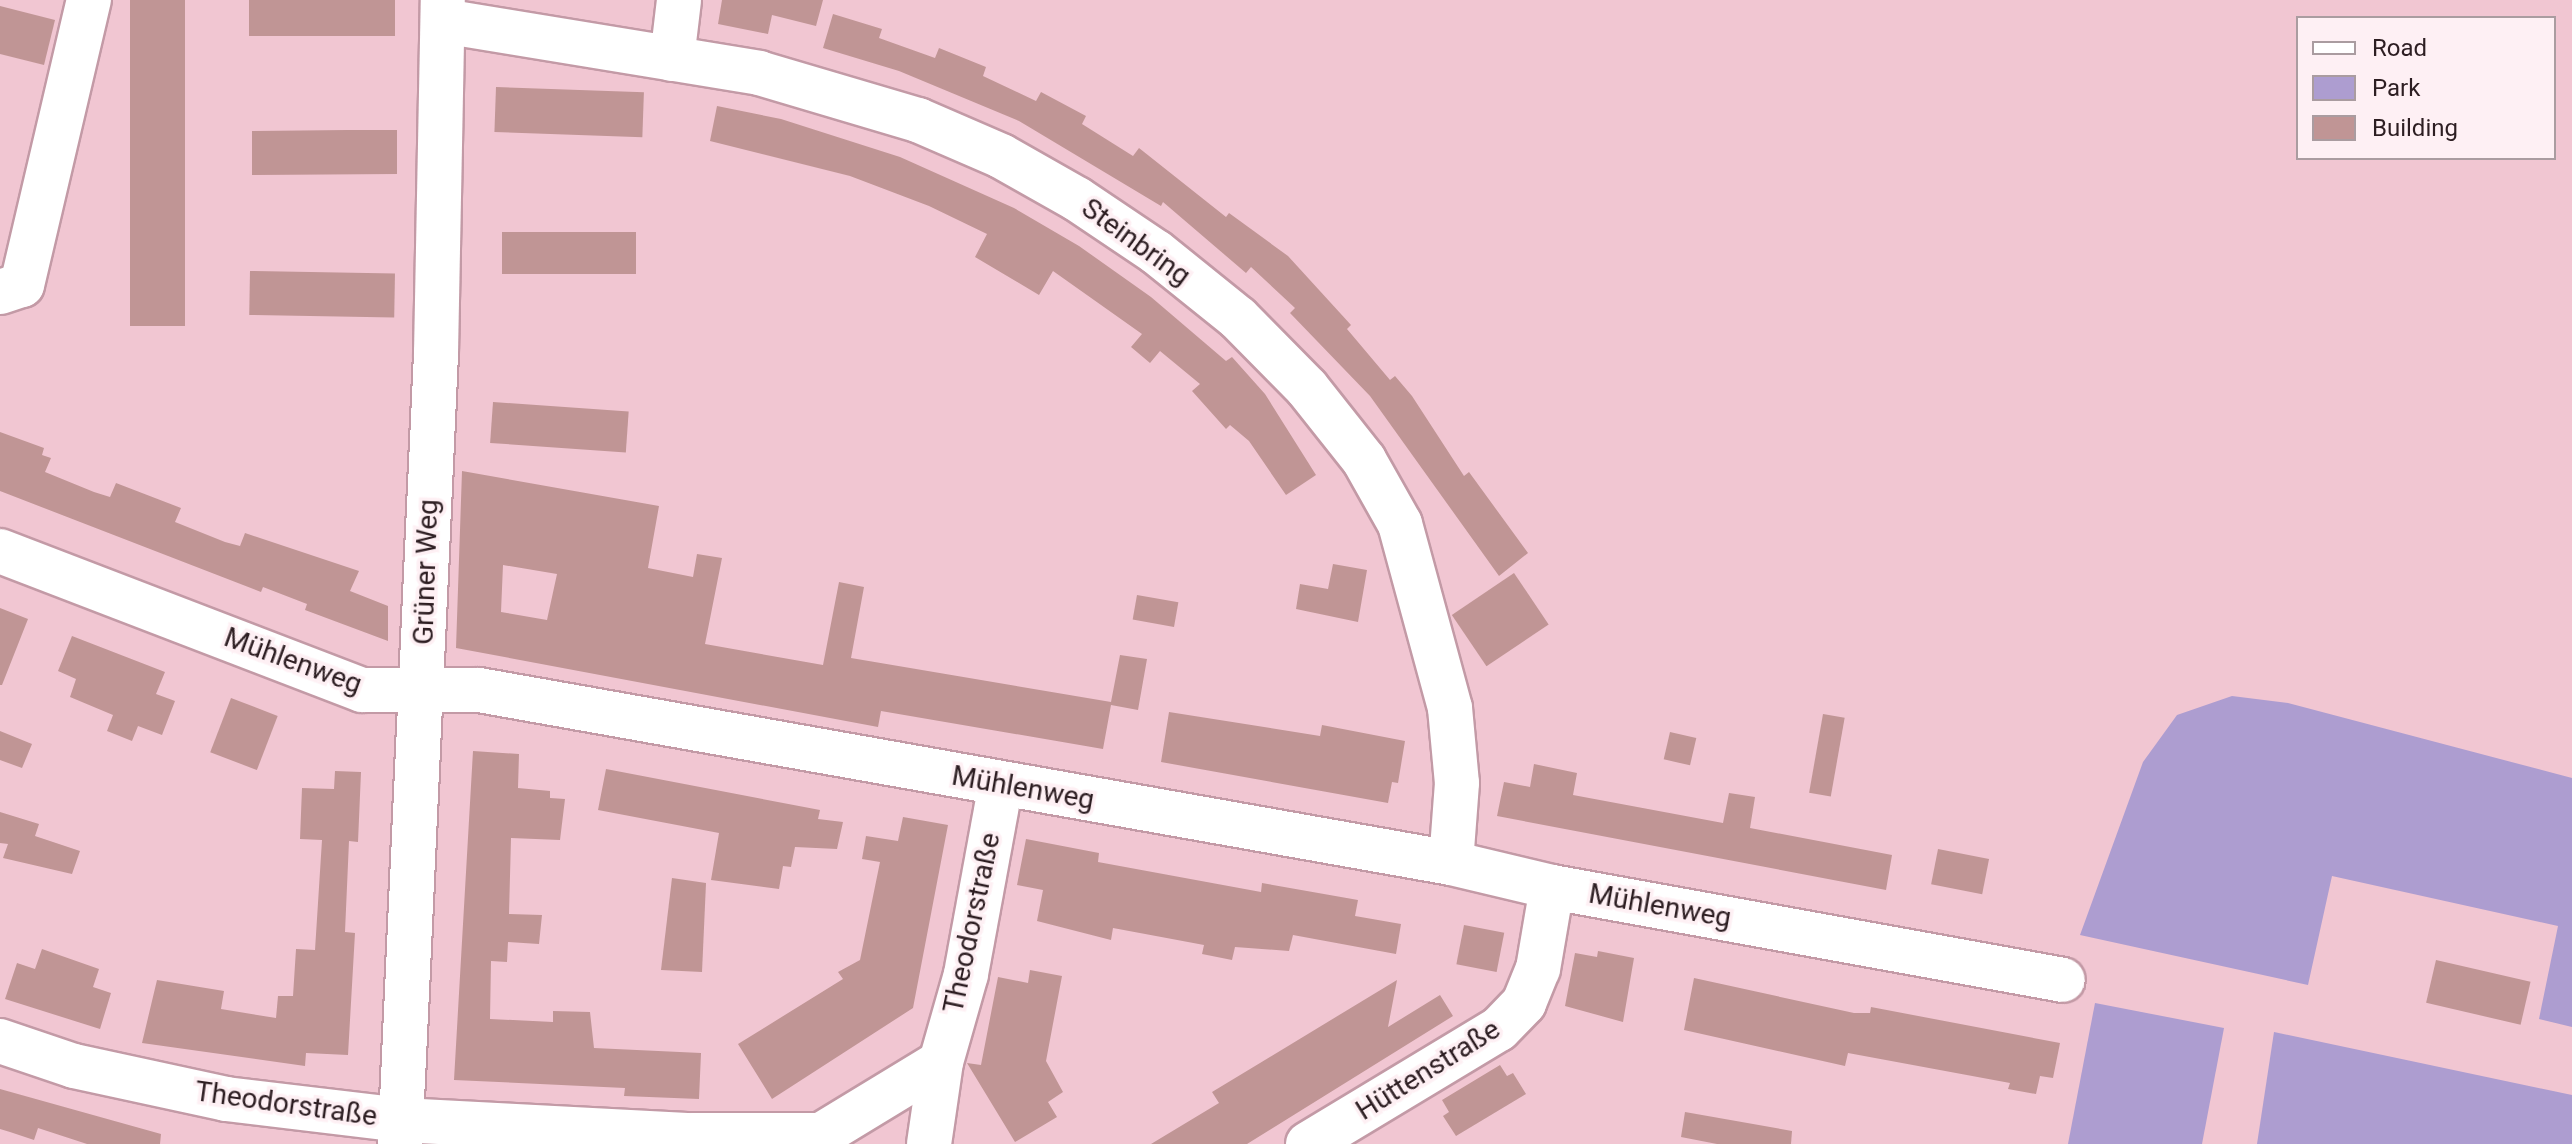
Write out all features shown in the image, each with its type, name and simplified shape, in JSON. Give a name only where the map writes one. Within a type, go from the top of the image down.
[{"type":"street","points":[[0,292],[22,285],[89,0]]},
{"type":"street","points":[[672,59],[679,0]]},
{"type":"street","name":"Steinbring","points":[[443,10],[672,59],[759,73],[918,120],[1001,156],[1156,252],[1238,318],[1298,378],[1364,460],[1400,524],[1427,606],[1450,708],[1457,783],[1451,863]]},
{"type":"street","name":"Grüner Weg","points":[[401,1132],[421,690],[443,10]]},
{"type":"street","name":"Mühlenweg","points":[[0,551],[362,690],[479,690],[1451,863],[1552,887],[2063,980]]},
{"type":"street","name":"Theodorstraße","points":[[929,1144],[941,1062],[966,974],[1001,784]]},
{"type":"street","name":"Hüttenstraße","points":[[1308,1144],[1499,1029],[1524,1003],[1538,969],[1552,887]]},
{"type":"street","name":"Theodorstraße","points":[[0,1041],[74,1066],[401,1132],[692,1135],[831,1140],[941,1062]]},
{"type":"green space","points":[[2232,696],[2288,703],[2572,778],[2572,1027],[2539,1019],[2558,926],[2332,876],[2308,985],[2080,935],[2143,762],[2177,715]]},
{"type":"green space","points":[[2095,1003],[2224,1028],[2202,1144],[2068,1144]]},
{"type":"green space","points":[[2274,1032],[2572,1095],[2572,1144],[2257,1144]]},
{"type":"building","points":[[130,0],[185,0],[185,326],[130,326]]},
{"type":"building","points":[[249,0],[395,0],[395,36],[249,36]]},
{"type":"building","points":[[722,0],[823,0],[816,26],[772,15],[768,34],[718,24]]},
{"type":"building","points":[[0,6],[55,20],[44,65],[0,54]]},
{"type":"building","points":[[833,14],[882,29],[879,38],[935,58],[939,48],[986,67],[983,76],[1036,101],[1041,92],[1086,116],[1082,124],[1133,156],[1139,148],[1226,217],[1229,213],[1288,256],[1351,325],[1347,329],[1390,380],[1395,376],[1412,396],[1464,476],[1469,472],[1528,553],[1499,576],[1370,396],[1290,313],[1295,308],[1251,267],[1246,273],[1163,202],[1161,206],[1019,121],[899,71],[823,48]]},
{"type":"building","points":[[496,87],[644,92],[642,137],[494,132]]},
{"type":"building","points":[[717,106],[781,119],[900,157],[1014,208],[1079,246],[1151,297],[1226,361],[1232,357],[1265,394],[1316,475],[1286,495],[1249,441],[1230,425],[1226,429],[1192,391],[1200,384],[1160,351],[1150,363],[1131,347],[1142,334],[1053,271],[1039,295],[975,257],[987,234],[929,206],[850,176],[710,141]]},
{"type":"building","points":[[397,130],[397,174],[252,175],[252,131]]},
{"type":"building","points":[[502,232],[636,232],[636,274],[502,274]]},
{"type":"building","points":[[250,271],[395,274],[394,318],[249,315]]},
{"type":"building","points":[[493,402],[629,411],[626,452],[490,443]]},
{"type":"building","points":[[0,432],[44,448],[42,455],[51,458],[45,472],[94,492],[110,497],[116,483],[181,508],[175,522],[225,542],[240,546],[245,533],[359,571],[350,591],[388,606],[388,641],[305,610],[307,604],[263,587],[261,592],[0,491]]},
{"type":"building","points":[[462,471],[659,506],[648,568],[693,577],[697,554],[722,558],[705,644],[823,665],[839,582],[864,587],[851,658],[1111,702],[1120,655],[1147,659],[1138,710],[1111,705],[1103,749],[881,711],[878,727],[456,648]],"holes":[[[503,565],[557,574],[547,620],[501,612]]]},
{"type":"building","points":[[1333,564],[1367,570],[1358,622],[1296,609],[1300,584],[1328,589]]},
{"type":"building","points":[[1514,573],[1549,624],[1486,666],[1452,615]]},
{"type":"building","points":[[1137,595],[1178,602],[1174,627],[1133,620]]},
{"type":"building","points":[[0,608],[28,619],[2,685],[0,685]]},
{"type":"building","points":[[72,636],[165,672],[156,694],[175,701],[162,735],[138,726],[132,741],[107,731],[113,715],[70,697],[76,679],[58,671]]},
{"type":"building","points":[[231,698],[278,716],[257,770],[210,752]]},
{"type":"building","points":[[1169,712],[1320,736],[1322,725],[1405,741],[1398,783],[1392,782],[1388,803],[1161,762]]},
{"type":"building","points":[[1823,714],[1845,718],[1831,797],[1809,793]]},
{"type":"building","points":[[0,731],[32,744],[22,768],[0,760]]},
{"type":"building","points":[[1670,732],[1696,738],[1690,765],[1664,759]]},
{"type":"building","points":[[473,751],[519,754],[518,788],[550,791],[550,798],[565,799],[560,840],[511,838],[509,914],[542,915],[539,944],[508,942],[507,962],[491,961],[490,1019],[553,1022],[553,1011],[590,1012],[594,1048],[701,1053],[699,1099],[624,1096],[625,1088],[454,1080]]},
{"type":"building","points":[[1534,764],[1577,773],[1573,795],[1723,823],[1729,793],[1755,797],[1750,828],[1892,855],[1886,890],[1497,816],[1504,782],[1530,787]]},
{"type":"building","points":[[606,769],[820,810],[818,819],[843,822],[837,849],[795,847],[791,867],[783,866],[779,889],[711,880],[719,833],[598,810]]},
{"type":"building","points":[[335,771],[361,772],[358,842],[349,841],[345,932],[355,933],[348,1055],[306,1053],[305,1066],[142,1043],[157,980],[224,991],[221,1009],[276,1018],[278,996],[293,996],[296,949],[315,950],[322,840],[300,839],[302,788],[334,789]]},
{"type":"building","points":[[0,812],[39,824],[35,836],[80,851],[72,874],[3,858],[8,844],[0,843]]},
{"type":"building","points":[[903,817],[948,825],[913,1008],[772,1099],[738,1044],[843,979],[838,972],[860,960],[880,862],[862,859],[866,836],[898,841]]},
{"type":"building","points":[[1026,839],[1099,853],[1098,862],[1261,892],[1262,883],[1358,900],[1355,916],[1401,924],[1396,954],[1293,935],[1289,951],[1235,947],[1232,960],[1202,954],[1204,945],[1113,928],[1111,940],[1037,921],[1043,890],[1017,885]]},
{"type":"building","points":[[1938,849],[1989,859],[1982,894],[1931,884]]},
{"type":"building","points":[[672,878],[706,883],[702,972],[661,970]]},
{"type":"building","points":[[1464,925],[1504,933],[1497,972],[1456,964]]},
{"type":"building","points":[[42,949],[99,969],[93,987],[111,993],[100,1029],[5,999],[17,963],[35,969]]},
{"type":"building","points":[[1598,951],[1634,958],[1623,1022],[1565,1006],[1575,953],[1597,957]]},
{"type":"building","points":[[2436,960],[2531,982],[2521,1025],[2426,1003]]},
{"type":"building","points":[[1030,970],[1062,976],[1046,1061],[1063,1092],[1048,1102],[1057,1117],[1015,1142],[967,1063],[981,1065],[998,977],[1028,983]]},
{"type":"building","points":[[1694,978],[1854,1013],[1870,1013],[1871,1007],[2060,1043],[2053,1078],[2040,1076],[2036,1094],[2008,1089],[2010,1083],[1848,1053],[1845,1066],[1684,1030]]},
{"type":"building","points":[[1397,980],[1388,1027],[1440,995],[1453,1016],[1247,1144],[1151,1144],[1219,1103],[1212,1092]]},
{"type":"building","points":[[1500,1065],[1507,1076],[1513,1073],[1526,1094],[1456,1136],[1443,1116],[1449,1112],[1442,1100]]},
{"type":"building","points":[[0,1089],[161,1134],[160,1144],[87,1144],[38,1128],[34,1140],[0,1129]]},
{"type":"building","points":[[1685,1112],[1792,1131],[1791,1144],[1717,1144],[1681,1137]]}]
